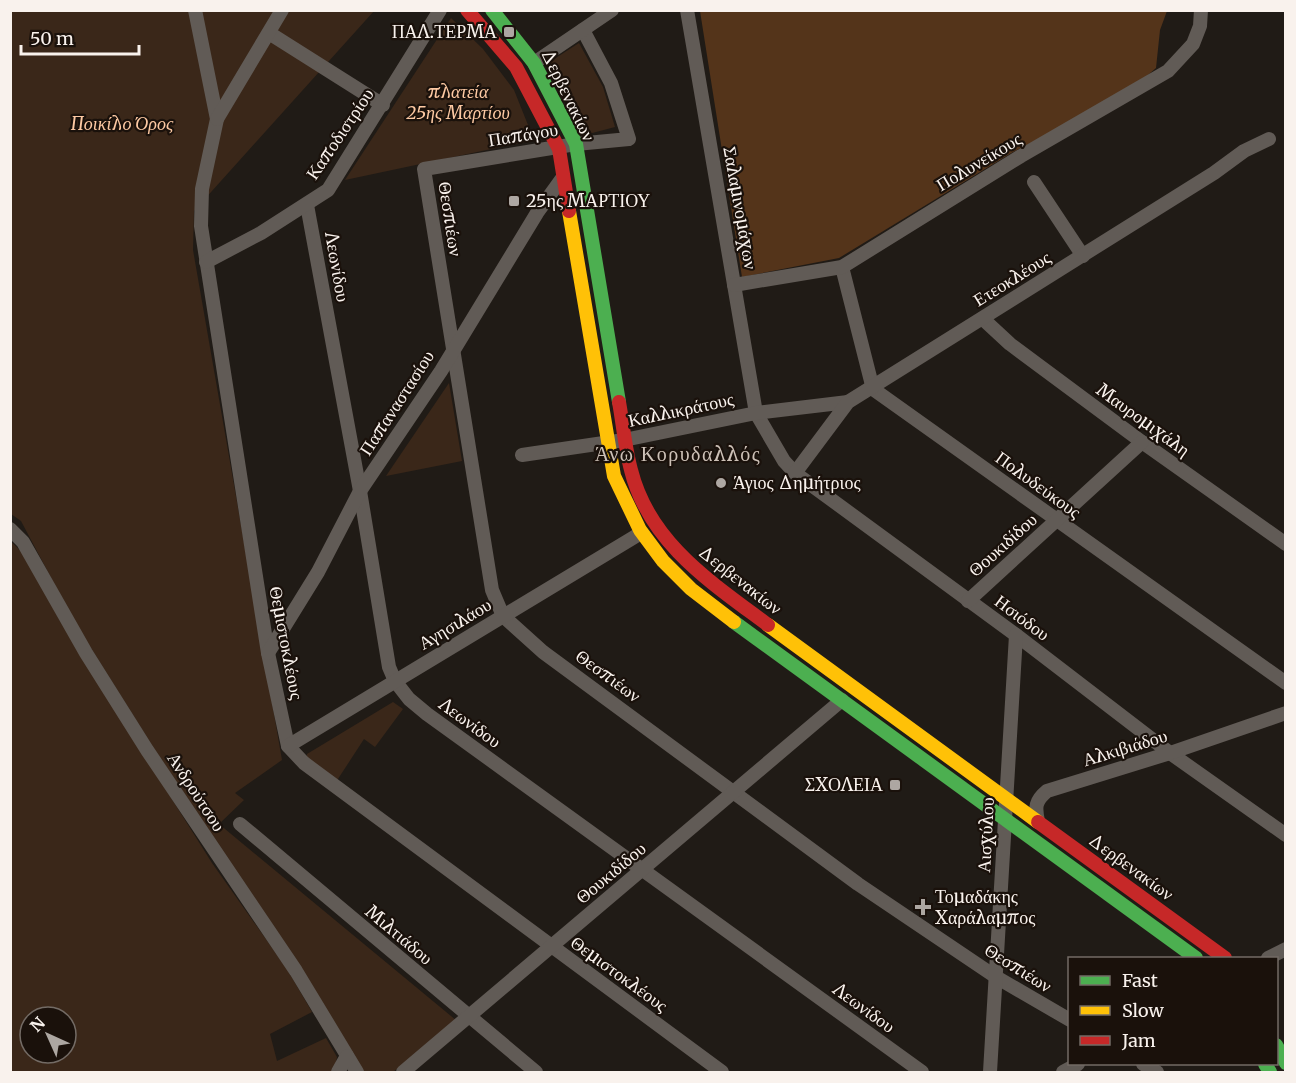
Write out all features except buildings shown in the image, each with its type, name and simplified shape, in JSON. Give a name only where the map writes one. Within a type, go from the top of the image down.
[{"type":"street","name":"Θεμιστοκλέους","points":[[195,10],[217,119],[202,189],[201,226],[268,653],[288,746],[304,764],[722,1072]]},
{"type":"street","points":[[217,119],[282,10]]},
{"type":"street","name":"Καποδιστρίου","points":[[206,262],[307,205],[328,190],[440,10]]},
{"type":"street","name":"Δερβενακίων","points":[[467,10],[484,27],[516,67],[559,149],[607,441],[618,485],[641,533],[655,554],[689,588],[1195,957]]},
{"type":"street","name":"Δερβενακίων","points":[[492,10],[534,63],[576,144],[624,440],[641,497],[662,534],[682,559],[729,596],[1224,957]]},
{"type":"street","points":[[534,63],[612,10]]},
{"type":"street","name":"Σαλαμινομάχων","points":[[687,10],[756,413]]},
{"type":"street","name":"Πολυνείκους","points":[[734,285],[842,267],[1021,156],[1168,71],[1192,44],[1200,26],[1201,10]]},
{"type":"street","name":"Παπάγου","points":[[424,169],[559,149],[576,144],[629,139],[611,83],[583,30]]},
{"type":"street","points":[[269,33],[382,105]]},
{"type":"street","name":"Ετεοκλέους","points":[[795,473],[848,402],[873,389],[1214,173],[1244,150],[1269,139]]},
{"type":"street","name":"Θεσπιέων","points":[[424,169],[492,590],[503,616],[543,652],[735,791],[858,884],[996,977],[1068,1019]]},
{"type":"street","name":"Παπαναστασίου","points":[[268,653],[318,572],[360,491],[537,213],[563,177]]},
{"type":"street","points":[[1034,182],[1083,255]]},
{"type":"street","name":"Λεωνίδου","points":[[307,205],[360,491],[384,646],[395,681],[409,699],[427,714],[922,1072]]},
{"type":"street","points":[[842,267],[873,389]]},
{"type":"street","name":"Μαυρομιχάλη","points":[[983,319],[1010,344],[1142,442],[1286,544]]},
{"type":"street","name":"Πολυδεύκους","points":[[873,389],[1286,683]]},
{"type":"street","name":"Καλλικράτους","points":[[522,455],[624,440],[756,413],[848,402]]},
{"type":"street","name":"Ησιόδου","points":[[756,413],[784,461],[795,473],[1016,635],[1170,753],[1286,835]]},
{"type":"street","name":"Θουκιδίδου","points":[[968,601],[1142,442]]},
{"type":"street","name":"Ανδρούτσου","points":[[10,529],[23,542],[86,653],[147,750],[296,971],[357,1072]]},
{"type":"street","name":"Αγησιλάου","points":[[288,746],[641,533]]},
{"type":"street","name":"Αισχύλου","points":[[990,1072],[1016,635]]},
{"type":"street","name":"Θουκιδίδου","points":[[403,1072],[842,700]]},
{"type":"street","name":"Αλκιβιάδου","points":[[1038,821],[1035,808],[1037,799],[1047,791],[1248,728],[1286,713]]},
{"type":"street","name":"Μιλτιάδου","points":[[240,824],[468,1018],[536,1072]]},
{"type":"street","points":[[1270,957],[1286,949]]},
{"type":"street","points":[[1278,1048],[1286,1062]]},
{"type":"street","points":[[338,1072],[347,1056]]},
{"type":"green space","name":"Ποικίλο Όρος","points":[[11,11],[374,11],[194,211],[193,250],[282,760],[235,793],[244,800],[219,824],[457,1021],[393,1072],[364,1072],[298,964],[153,747],[74,621],[21,521],[11,514]]},
{"type":"green space","name":"πλατεία 25ης Μαρτίου","points":[[451,18],[483,49],[514,90],[534,140],[345,180]]},
{"type":"green space","points":[[579,43],[603,87],[615,127],[581,136],[570,105],[548,63]]},
{"type":"green space","points":[[449,383],[462,461],[386,476]]},
{"type":"green space","points":[[10,541],[33,568],[60,621],[212,863],[287,969],[312,1012],[270,1034],[277,1061],[326,1038],[337,1057],[334,1072],[11,1072]]},
{"type":"green space","points":[[393,702],[403,709],[375,747],[364,739],[336,782],[307,761],[307,754]]},
{"type":"shaded area","points":[[700,11],[1167,11],[1160,30],[1156,68],[1120,99],[1013,152],[839,258],[742,277]]},
{"type":"traffic: fast","points":[[492,10],[534,63],[576,144],[619,402]]},
{"type":"traffic: fast","points":[[734,622],[1195,957]]},
{"type":"traffic: fast","points":[[1278,1049],[1286,1063]]},
{"type":"traffic: fast","points":[[1266,1065],[1270,1072]]},
{"type":"traffic: slow","points":[[569,211],[614,476],[640,530],[663,561],[691,589],[734,622]]},
{"type":"traffic: slow","points":[[768,625],[1038,822]]},
{"type":"traffic: jam","points":[[467,10],[516,67],[559,149],[569,211]]},
{"type":"traffic: jam","points":[[619,402],[631,470],[640,496],[652,519],[685,559],[768,625]]},
{"type":"traffic: jam","points":[[1038,822],[1224,957]]},
{"type":"place","name":"ΠΑΛ.ΤΕΡΜΑ","points":[[509,32]]},
{"type":"place","name":"25ης ΜΑΡΤΙΟΥ","points":[[514,201]]},
{"type":"place","name":"Άγιος Δημήτριος","points":[[721,483]]},
{"type":"place","name":"ΣΧΟΛΕΙΑ","points":[[895,785]]},
{"type":"place","name":"Τομαδάκης Χαράλαμπος","points":[[923,907]]},
{"type":"district","name":"Άνω Κορυδαλλός","points":[[678,454]]}]
